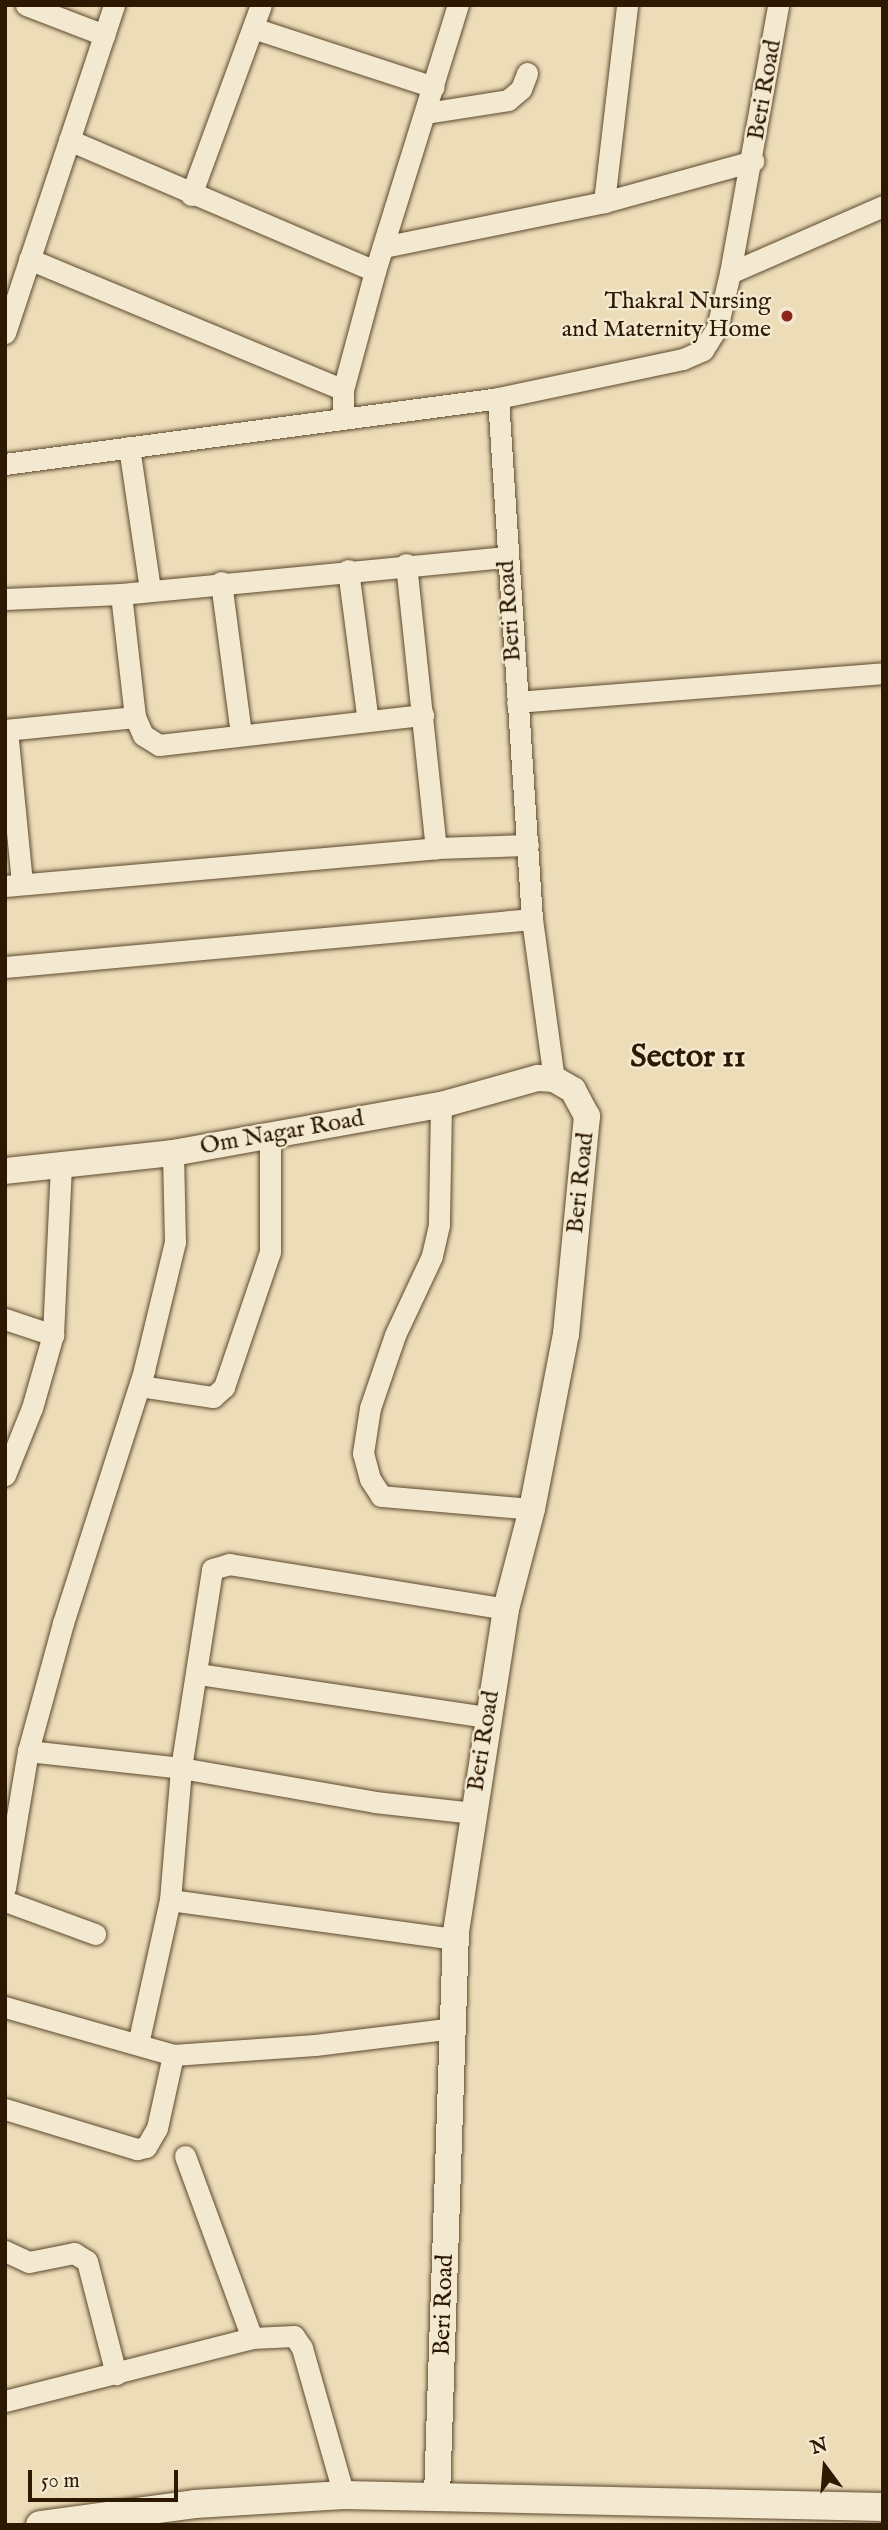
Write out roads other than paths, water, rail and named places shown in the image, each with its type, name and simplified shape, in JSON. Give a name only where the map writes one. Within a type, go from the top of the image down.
[{"type":"main road","points":[[40,2525],[195,2504],[344,2495],[883,2507]]},
{"type":"street","points":[[26,5],[104,35]]},
{"type":"street","points":[[6,328],[114,5]]},
{"type":"street","points":[[191,194],[261,5]]},
{"type":"street","points":[[343,419],[343,390],[375,271],[458,5]]},
{"type":"street","points":[[604,202],[627,5]]},
{"type":"street","name":"Beri Road","points":[[437,2496],[455,1940],[487,1717],[506,1609],[531,1509],[566,1334],[587,1116],[573,1090],[554,1079],[532,919],[506,557],[498,398],[683,359],[704,349],[717,328],[730,273],[753,161],[778,5]]},
{"type":"street","points":[[253,28],[434,87]]},
{"type":"street","points":[[426,113],[508,100],[521,89],[527,72]]},
{"type":"street","points":[[69,140],[375,271]]},
{"type":"street","points":[[383,247],[604,202],[753,161]]},
{"type":"street","points":[[730,273],[883,206]]},
{"type":"street","points":[[29,259],[343,390]]},
{"type":"street","points":[[5,464],[498,398]]},
{"type":"street","points":[[129,447],[150,590]]},
{"type":"street","points":[[5,599],[121,594],[407,564],[506,557]]},
{"type":"street","points":[[407,564],[436,848]]},
{"type":"street","points":[[348,570],[368,721]]},
{"type":"street","points":[[221,582],[241,734]]},
{"type":"street","points":[[121,594],[135,717],[143,735],[159,746],[241,734],[424,715]]},
{"type":"street","points":[[517,702],[883,673]]},
{"type":"street","points":[[135,717],[6,730],[14,884],[436,848],[528,845]]},
{"type":"street","points":[[5,967],[532,919]]},
{"type":"street","name":"Om Nagar Road","points":[[5,1171],[173,1153],[441,1105],[538,1078],[554,1079]]},
{"type":"street","points":[[441,1105],[437,1235],[363,1427],[363,1453],[370,1479],[382,1496],[531,1509]]},
{"type":"street","points":[[140,1385],[213,1397],[224,1387],[270,1252],[270,1135]]},
{"type":"street","points":[[5,1888],[28,1751],[63,1623],[140,1385],[174,1242],[173,1153]]},
{"type":"street","points":[[5,1475],[32,1408],[52,1335],[61,1166]]},
{"type":"street","points":[[5,1319],[52,1335]]},
{"type":"street","points":[[138,2044],[170,1900],[181,1768],[198,1674],[207,1584],[217,1566],[229,1564],[506,1609]]},
{"type":"street","points":[[198,1674],[487,1717]]},
{"type":"street","points":[[28,1751],[181,1768],[376,1802],[473,1813]]},
{"type":"street","points":[[170,1900],[455,1940]]},
{"type":"street","points":[[5,1901],[95,1934]]},
{"type":"street","points":[[5,2007],[173,2055],[315,2045],[453,2028]]},
{"type":"street","points":[[5,2109],[136,2149],[146,2147],[157,2128],[173,2055]]},
{"type":"street","points":[[185,2156],[252,2338]]},
{"type":"street","points":[[5,2250],[24,2261],[74,2253],[87,2261],[116,2374]]},
{"type":"street","points":[[5,2401],[252,2338],[286,2335],[298,2340],[344,2495]]},
{"type":"place","name":"Thakral Nursing and Maternity Home","points":[[787,316]]},
{"type":"district","name":"Sector 11","points":[[688,1058]]}]
